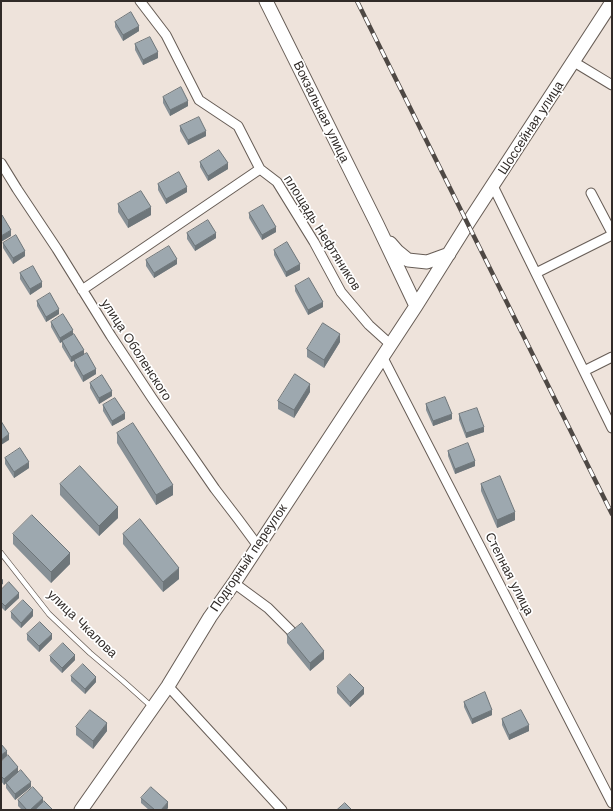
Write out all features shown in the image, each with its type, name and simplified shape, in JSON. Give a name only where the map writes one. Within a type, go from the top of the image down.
[{"type":"main road","name":"Вокзальная улица","points":[[266,1],[377,224]]},
{"type":"main road","name":"Шоссейная улица","points":[[416,306],[612,2]]},
{"type":"main road","points":[[377,224],[396,251],[408,260],[427,262],[449,254]]},
{"type":"main road","points":[[377,224],[416,306]]},
{"type":"main road","name":"Подгорный переулок","points":[[81,810],[168,686],[210,617],[234,583],[416,306]]},
{"type":"street","name":"площадь Нефтяников","points":[[140,1],[166,35],[199,100],[238,126],[260,169],[277,182],[314,242],[341,292],[369,325],[390,344]]},
{"type":"street","points":[[574,62],[612,85]]},
{"type":"street","name":"улица Оболенского","points":[[1,163],[152,398],[215,489],[258,546]]},
{"type":"street","points":[[82,290],[260,169]]},
{"type":"street","points":[[493,186],[612,428]]},
{"type":"street","points":[[536,273],[612,234],[591,193]]},
{"type":"street","name":"Степная улица","points":[[382,356],[612,803]]},
{"type":"street","points":[[584,370],[612,357]]},
{"type":"street","points":[[234,583],[268,608],[292,633]]},
{"type":"street","points":[[168,686],[282,810]]},
{"type":"lane","name":"улица Чкалова","points":[[1,553],[49,614],[152,708]]},
{"type":"building","points":[[131,12],[139,26],[123,35],[115,22]]},
{"type":"building","points":[[150,37],[158,52],[143,60],[135,44]]},
{"type":"building","points":[[181,87],[188,101],[170,110],[163,97]]},
{"type":"building","points":[[199,117],[206,131],[188,140],[180,126]]},
{"type":"building","points":[[219,150],[228,163],[208,176],[200,162]]},
{"type":"building","points":[[179,172],[187,187],[166,199],[158,184]]},
{"type":"building","points":[[141,191],[151,207],[128,220],[118,204]]},
{"type":"building","points":[[263,205],[276,227],[262,235],[249,213]]},
{"type":"building","points":[[1,215],[11,230],[1,236]]},
{"type":"building","points":[[208,220],[216,233],[195,246],[187,233]]},
{"type":"building","points":[[16,235],[25,251],[13,258],[3,243]]},
{"type":"building","points":[[287,242],[300,264],[286,272],[274,250]]},
{"type":"building","points":[[169,246],[177,259],[154,273],[146,260]]},
{"type":"building","points":[[33,266],[42,282],[30,289],[20,273]]},
{"type":"building","points":[[309,278],[323,302],[308,310],[295,286]]},
{"type":"building","points":[[50,293],[59,309],[46,317],[37,301]]},
{"type":"building","points":[[63,314],[73,330],[60,338],[51,322]]},
{"type":"building","points":[[323,323],[340,334],[324,360],[307,349]]},
{"type":"building","points":[[74,334],[84,350],[71,357],[62,341]]},
{"type":"building","points":[[87,353],[96,369],[83,376],[74,360]]},
{"type":"building","points":[[295,374],[310,384],[294,410],[278,401]]},
{"type":"building","points":[[102,375],[112,391],[99,398],[90,383]]},
{"type":"building","points":[[445,397],[452,414],[433,421],[426,404]]},
{"type":"building","points":[[115,398],[125,413],[112,421],[103,405]]},
{"type":"building","points":[[477,408],[484,427],[466,433],[459,414]]},
{"type":"building","points":[[1,421],[9,434],[1,440]]},
{"type":"building","points":[[133,423],[173,485],[156,495],[117,433]]},
{"type":"building","points":[[468,443],[475,461],[455,469],[448,451]]},
{"type":"building","points":[[20,448],[29,462],[14,472],[5,458]]},
{"type":"building","points":[[80,466],[118,507],[99,526],[60,484]]},
{"type":"building","points":[[500,476],[515,512],[497,520],[481,484]]},
{"type":"building","points":[[32,515],[70,553],[51,572],[13,534]]},
{"type":"building","points":[[140,519],[179,568],[163,582],[123,534]]},
{"type":"building","points":[[9,582],[19,593],[5,606],[1,602],[1,590]]},
{"type":"building","points":[[23,600],[33,610],[21,623],[11,612]]},
{"type":"building","points":[[40,622],[52,634],[39,646],[27,634]]},
{"type":"building","points":[[302,623],[324,651],[310,663],[287,635]]},
{"type":"building","points":[[63,643],[75,655],[62,668],[50,656]]},
{"type":"building","points":[[83,664],[96,677],[85,689],[71,676]]},
{"type":"building","points":[[350,674],[364,688],[350,702],[337,687]]},
{"type":"building","points":[[485,692],[492,710],[472,719],[464,702]]},
{"type":"building","points":[[90,710],[107,723],[93,741],[76,727]]},
{"type":"building","points":[[521,710],[529,725],[509,735],[502,719]]},
{"type":"building","points":[[1,744],[7,751],[1,755]]},
{"type":"building","points":[[8,755],[18,767],[4,779],[1,776],[1,762]]},
{"type":"building","points":[[21,770],[31,782],[15,794],[6,783]]},
{"type":"building","points":[[33,787],[43,798],[30,810],[27,810],[18,800]]},
{"type":"building","points":[[151,787],[168,802],[161,810],[155,810],[141,798]]},
{"type":"building","points":[[44,801],[53,810],[35,810]]},
{"type":"building","points":[[345,803],[352,810],[337,810]]},
{"type":"railway","points":[[357,1],[612,514]]}]
